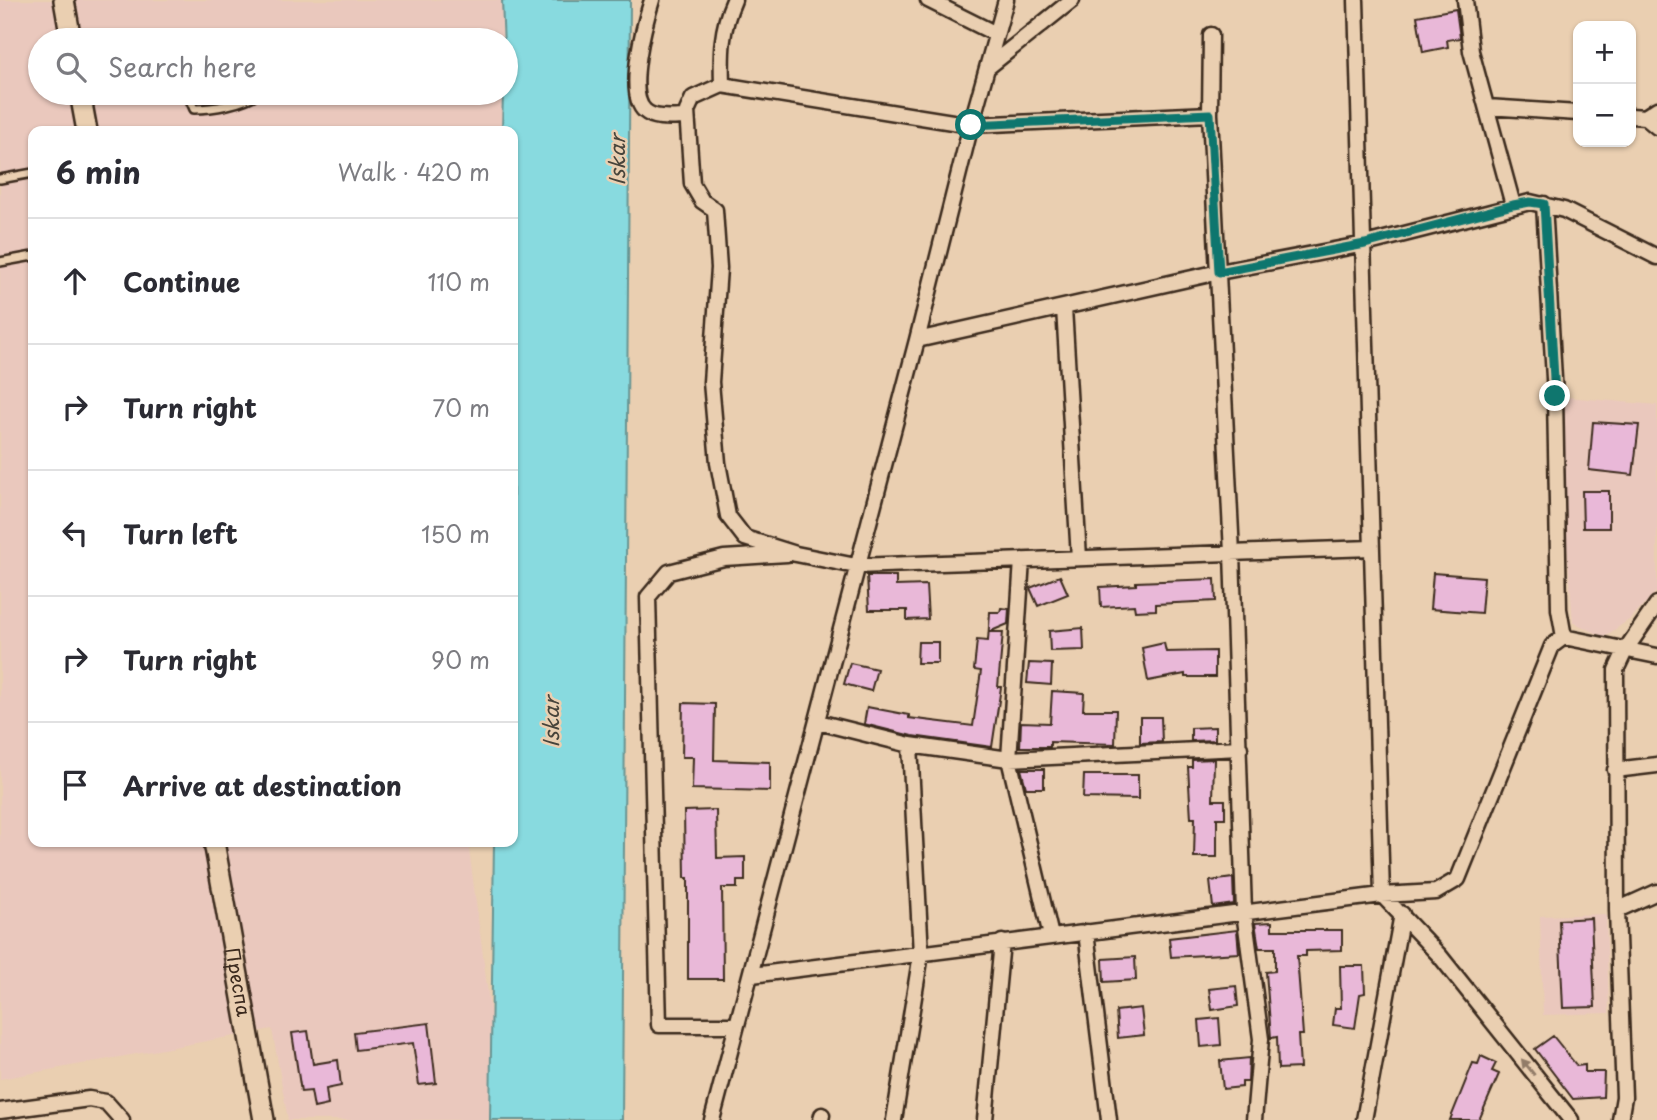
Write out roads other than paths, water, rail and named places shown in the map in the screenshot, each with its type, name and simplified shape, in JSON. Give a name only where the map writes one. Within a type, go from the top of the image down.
[{"type":"main road","points":[[64,0],[69,28]]},
{"type":"main road","points":[[82,105],[86,126]]},
{"type":"main road","name":"Преспа","points":[[215,847],[264,1120]]},
{"type":"street","points":[[652,0],[639,43],[638,102],[646,112],[658,116],[687,117]]},
{"type":"street","points":[[722,85],[720,42],[725,19],[734,0]]},
{"type":"street","points":[[928,0],[996,34]]},
{"type":"street","points":[[712,1120],[818,722],[971,125],[1006,0]]},
{"type":"street","points":[[987,68],[1072,0]]},
{"type":"street","points":[[1356,0],[1382,895],[1440,956],[1571,1120]]},
{"type":"street","points":[[1465,0],[1471,51],[1513,205]]},
{"type":"street","points":[[1211,35],[1210,114],[1232,553],[1244,912],[1261,1039],[1254,1120]]},
{"type":"street","points":[[1210,114],[971,125],[722,85],[693,98],[687,117],[692,184],[702,201],[715,210],[719,268],[711,382],[718,463],[728,516],[745,538],[796,554],[856,566],[1372,548]]},
{"type":"street","points":[[1487,107],[1573,113]]},
{"type":"street","points":[[917,340],[1219,272],[1365,244],[1530,202],[1564,210],[1657,257]]},
{"type":"street","points":[[1544,204],[1555,396],[1559,609],[1564,637]]},
{"type":"street","points":[[1064,308],[1079,558]]},
{"type":"street","points":[[735,1026],[659,1025],[648,597],[669,572],[724,558],[796,554]]},
{"type":"street","points":[[1022,560],[1009,759],[1051,936]]},
{"type":"street","points":[[1620,1120],[1624,1097],[1617,910],[1616,670],[1626,649],[1657,604]]},
{"type":"street","points":[[752,975],[1382,895],[1436,892],[1458,879],[1552,646],[1564,637],[1657,656]]},
{"type":"street","points":[[818,722],[910,745],[1009,759],[1240,748]]},
{"type":"street","points":[[894,1120],[920,954],[910,745]]},
{"type":"street","points":[[1615,770],[1657,765]]},
{"type":"street","points":[[1617,910],[1657,892]]},
{"type":"street","points":[[1364,1120],[1402,914]]},
{"type":"street","points":[[1086,932],[1108,1120]]},
{"type":"street","points":[[985,1120],[1002,942]]},
{"type":"street","points":[[0,1111],[89,1099],[106,1101],[122,1120]]},
{"type":"lane","points":[[193,105],[194,108],[206,109],[222,105]]},
{"type":"lane","points":[[0,179],[28,174]]},
{"type":"lane","points":[[0,262],[28,257]]},
{"type":"water","name":"Iskar","points":[[502,0],[630,0],[622,1120],[490,1120],[494,847],[518,847],[518,126],[502,126],[503,105],[518,105],[518,28],[503,28]]}]
